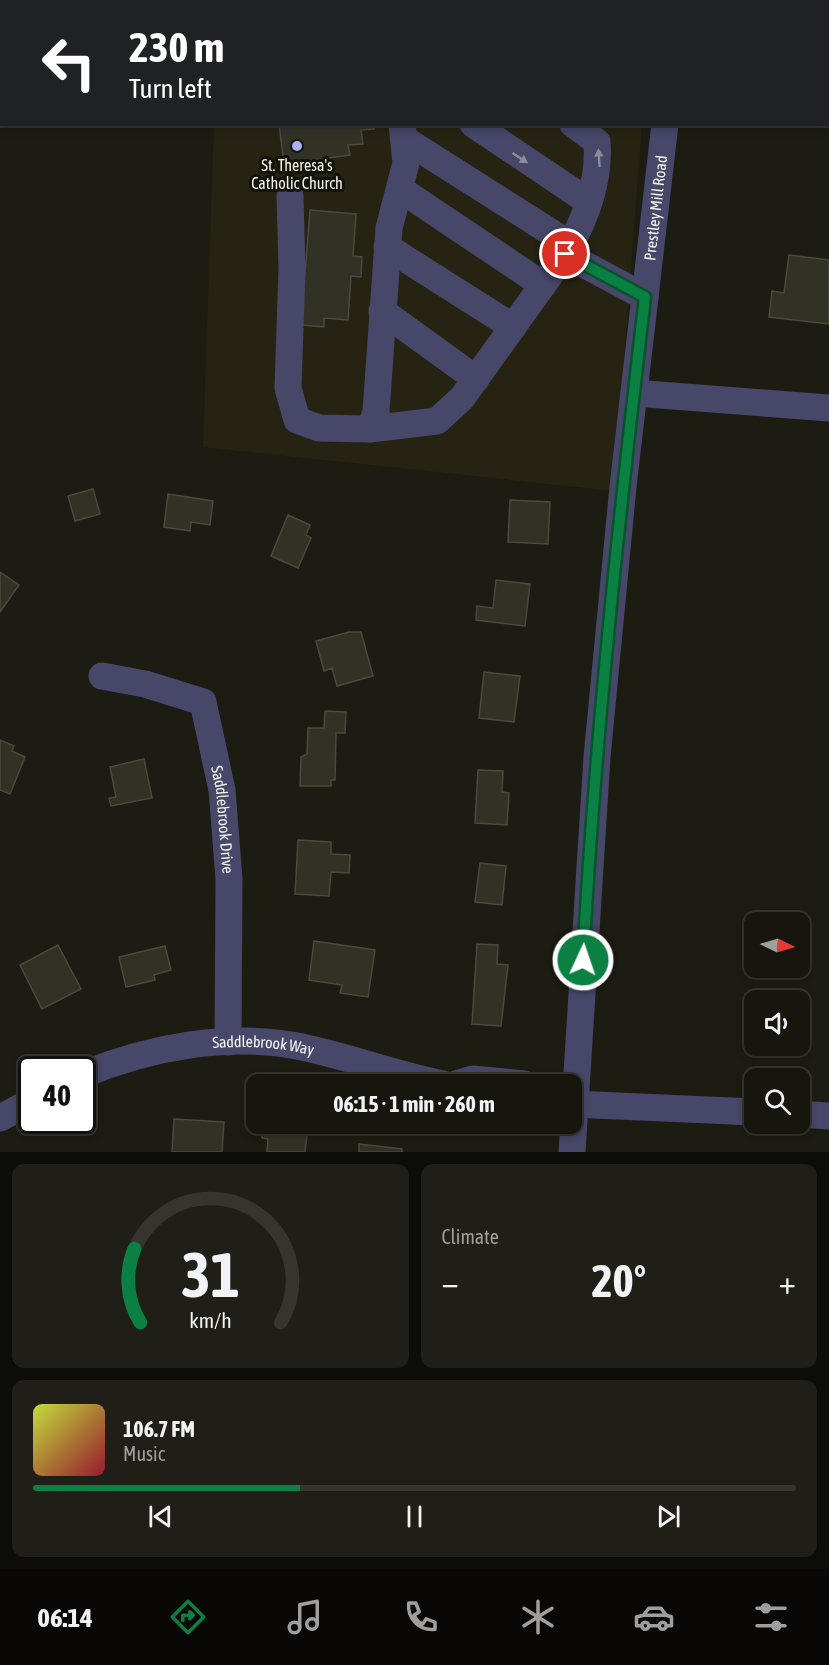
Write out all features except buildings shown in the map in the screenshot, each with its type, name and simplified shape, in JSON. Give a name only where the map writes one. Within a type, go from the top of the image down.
[{"type":"street","points":[[475,126],[589,202]]},
{"type":"street","points":[[290,196],[292,268],[288,388],[297,420],[319,428],[369,429],[437,421],[462,398],[580,230],[599,168],[597,142],[576,126]]},
{"type":"street","name":"Prestley Mill Road","points":[[575,1074],[597,757],[634,393],[665,126]]},
{"type":"street","points":[[403,132],[568,249],[645,297]]},
{"type":"street","points":[[369,429],[376,412],[387,247],[406,163],[403,132]]},
{"type":"street","points":[[400,189],[543,285]]},
{"type":"street","points":[[387,247],[513,327]]},
{"type":"street","points":[[382,311],[476,379]]},
{"type":"street","points":[[634,393],[829,408]]},
{"type":"street","name":"Saddlebrook Drive","points":[[102,676],[145,684],[203,702],[222,790],[229,879],[228,1042]]},
{"type":"street","name":"Saddlebrook Way","points":[[96,1071],[164,1049],[228,1042],[301,1047],[405,1074]]},
{"type":"street","points":[[582,1102],[744,1111]]},
{"type":"street","points":[[0,1118],[18,1108]]},
{"type":"street","points":[[810,1115],[829,1116]]},
{"type":"street","name":"Prestley Mill Road","points":[[572,1134],[572,1152]]},
{"type":"shaded area","points":[[214,126],[642,126],[614,491],[203,447]]},
{"type":"place","name":"St. Theresa's Catholic Church","points":[[297,146]]},
{"type":"route","points":[[565,254],[645,297],[623,487],[599,735],[583,960]]}]
